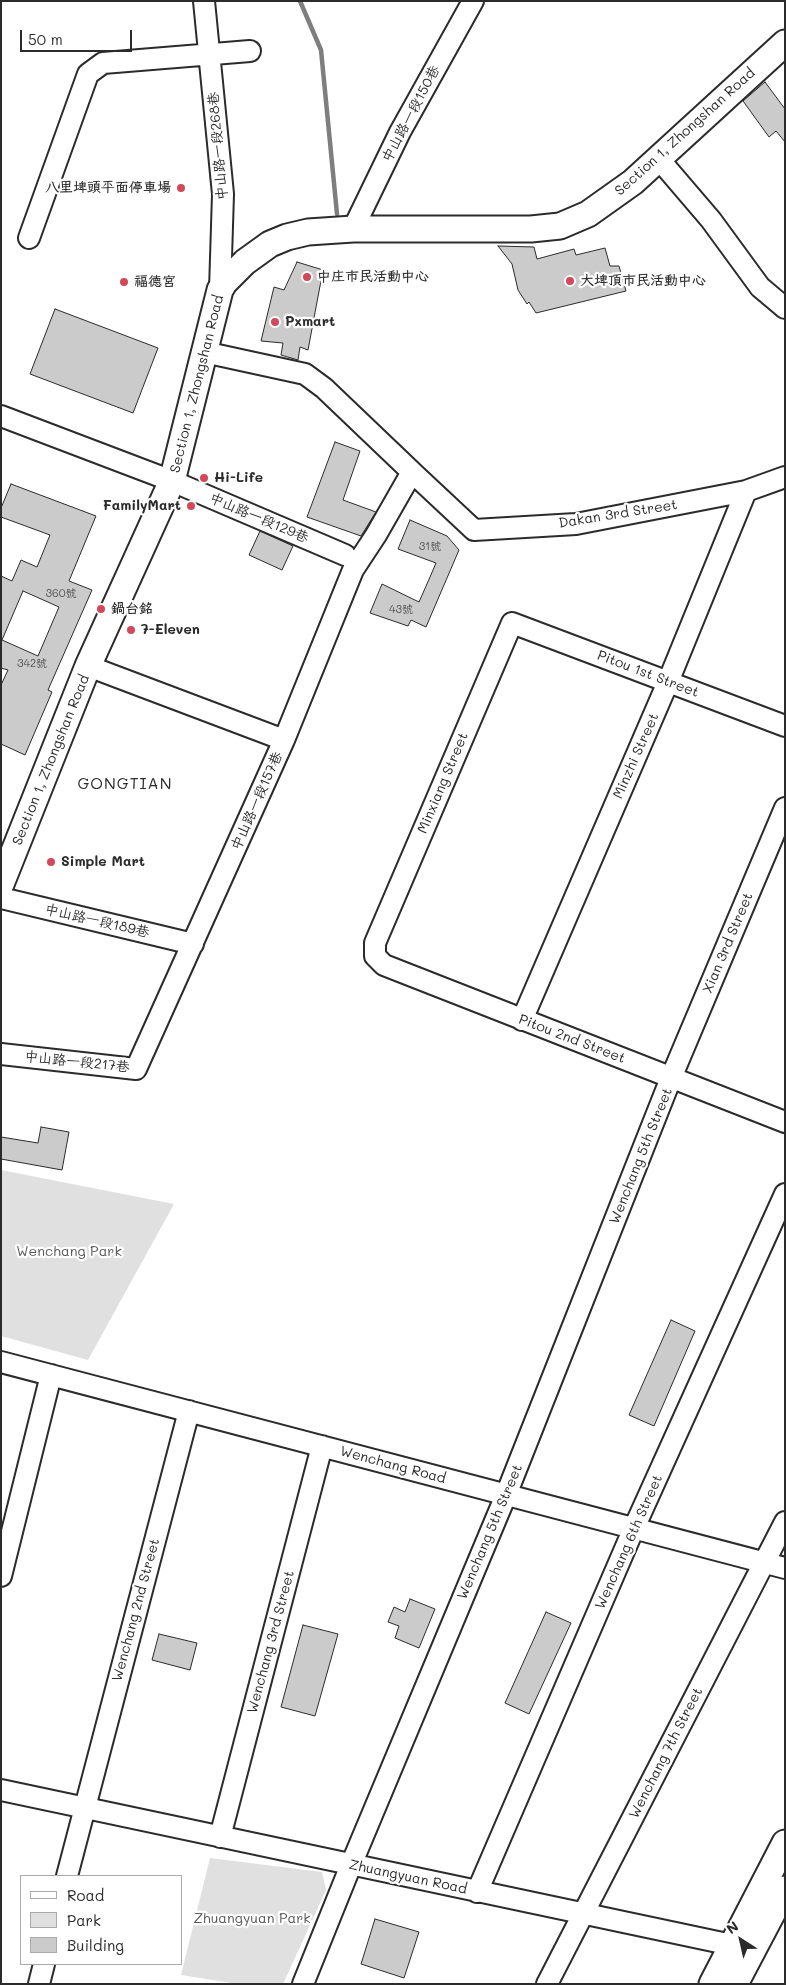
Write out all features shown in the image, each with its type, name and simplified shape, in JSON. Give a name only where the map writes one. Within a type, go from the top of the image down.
[{"type":"main road","name":"Section 1, Zhongshan Road","points":[[1,884],[88,666],[172,481],[220,290],[241,266],[270,244],[287,237],[308,232],[353,229],[531,229],[560,226],[588,214],[633,182],[785,43]]},
{"type":"main road","points":[[712,1984],[785,1843]]},
{"type":"main road","points":[[735,1984],[785,1889]]},
{"type":"street","name":"中山路一段268巷","points":[[204,1],[223,194],[220,290]]},
{"type":"street","name":"中山路一段150巷","points":[[353,229],[400,132],[473,1]]},
{"type":"street","points":[[29,238],[88,74],[103,63],[250,51]]},
{"type":"street","points":[[658,158],[711,220],[760,287],[785,308]]},
{"type":"street","name":"Dakan 3rd Street","points":[[204,352],[305,374],[324,388],[474,530],[576,524],[746,491],[785,478]]},
{"type":"street","name":"中山路一段129巷","points":[[1,416],[172,481],[345,555]]},
{"type":"street","points":[[284,740],[353,570],[376,535],[412,472]]},
{"type":"street","name":"Minzhi Street","points":[[522,1020],[668,682],[746,491]]},
{"type":"street","name":"Pitou 1st Street","points":[[512,623],[785,726]]},
{"type":"street","name":"Minxiang Street","points":[[375,943],[512,623]]},
{"type":"street","name":"中山路一段157巷","points":[[88,666],[284,740],[193,944]]},
{"type":"street","name":"Xian 3rd Street","points":[[671,1078],[785,808]]},
{"type":"street","name":"中山路一段189巷","points":[[1,898],[193,944]]},
{"type":"street","name":"Pitou 2nd Street","points":[[375,943],[375,956],[384,965],[785,1122]]},
{"type":"street","name":"中山路一段217巷","points":[[1,1054],[136,1069],[193,944]]},
{"type":"street","name":"Wenchang 5th Street","points":[[303,1984],[506,1495],[671,1078]]},
{"type":"street","name":"Wenchang 6th Street","points":[[477,1892],[634,1528],[785,1194]]},
{"type":"street","name":"Wenchang Road","points":[[1,1362],[785,1568]]},
{"type":"street","points":[[1,1576],[51,1375]]},
{"type":"street","name":"Wenchang 2nd Street","points":[[67,1875],[189,1411]]},
{"type":"street","name":"Wenchang 3rd Street","points":[[220,1837],[322,1446]]},
{"type":"street","name":"Wenchang 7th Street","points":[[546,1984],[785,1522]]},
{"type":"street","name":"Zhuangyuan Road","points":[[1,1790],[732,1945]]},
{"type":"street","points":[[39,1984],[44,1965]]},
{"type":"green space","name":"Wenchang Park","points":[[1,1170],[174,1204],[88,1360],[1,1336]]},
{"type":"green space","name":"Zhuangyuan Park","points":[[210,1858],[322,1872],[326,1890],[283,1984],[238,1984],[181,1975]]},
{"type":"building","points":[[765,82],[785,109],[785,142],[776,131],[769,137],[743,101]]},
{"type":"building","name":"大埤頂市民活動中心","points":[[498,246],[534,247],[537,259],[574,249],[576,255],[605,248],[610,266],[619,266],[626,291],[536,313],[529,302],[527,304],[518,290],[512,264]]},
{"type":"building","points":[[297,262],[323,270],[308,350],[300,347],[298,360],[281,355],[283,343],[261,341],[274,287],[284,290]]},
{"type":"building","points":[[55,309],[158,348],[133,413],[30,374]]},
{"type":"building","points":[[335,442],[360,451],[343,500],[376,512],[361,536],[307,517]]},
{"type":"building","points":[[11,484],[96,516],[69,581],[92,590],[48,690],[52,692],[25,755],[1,744],[1,685],[8,670],[1,668],[1,576],[12,581],[21,560],[37,567],[50,535],[1,517],[1,508]],"holes":[[[23,591],[59,607],[38,656],[2,640]]]},
{"type":"building","points":[[410,520],[447,536],[459,550],[426,627],[411,620],[408,626],[370,613],[382,584],[419,602],[430,577],[436,563],[398,549]]},
{"type":"building","points":[[260,531],[293,546],[282,570],[249,555]]},
{"type":"building","points":[[41,1127],[69,1132],[62,1170],[1,1159],[1,1137],[38,1143]]},
{"type":"building","points":[[671,1320],[695,1331],[654,1426],[629,1415]]},
{"type":"building","points":[[410,1599],[435,1609],[419,1648],[395,1638],[399,1626],[388,1622],[394,1607],[405,1612]]},
{"type":"building","points":[[546,1612],[571,1623],[529,1714],[505,1703]]},
{"type":"building","points":[[303,1625],[338,1634],[315,1716],[281,1707]]},
{"type":"building","points":[[159,1634],[197,1643],[190,1670],[152,1660]]},
{"type":"building","points":[[375,1919],[419,1932],[404,1978],[361,1964]]},
{"type":"waterway","points":[[300,1],[321,50],[337,214]]},
{"type":"place","name":"八里埤頭平面停車場","points":[[181,188]]},
{"type":"place","name":"中庄市民活動中心","points":[[307,277]]},
{"type":"place","name":"大埤頂市民活動中心","points":[[570,281]]},
{"type":"place","name":"福德宮","points":[[124,282]]},
{"type":"place","name":"Pxmart","points":[[275,322]]},
{"type":"place","name":"Hi-Life","points":[[204,478]]},
{"type":"place","name":"FamilyMart","points":[[191,506]]},
{"type":"place","name":"鍋台銘","points":[[101,609]]},
{"type":"place","name":"7-Eleven","points":[[131,630]]},
{"type":"place","name":"Simple Mart","points":[[51,862]]},
{"type":"district","name":"GONGTIAN","points":[[125,784]]}]
